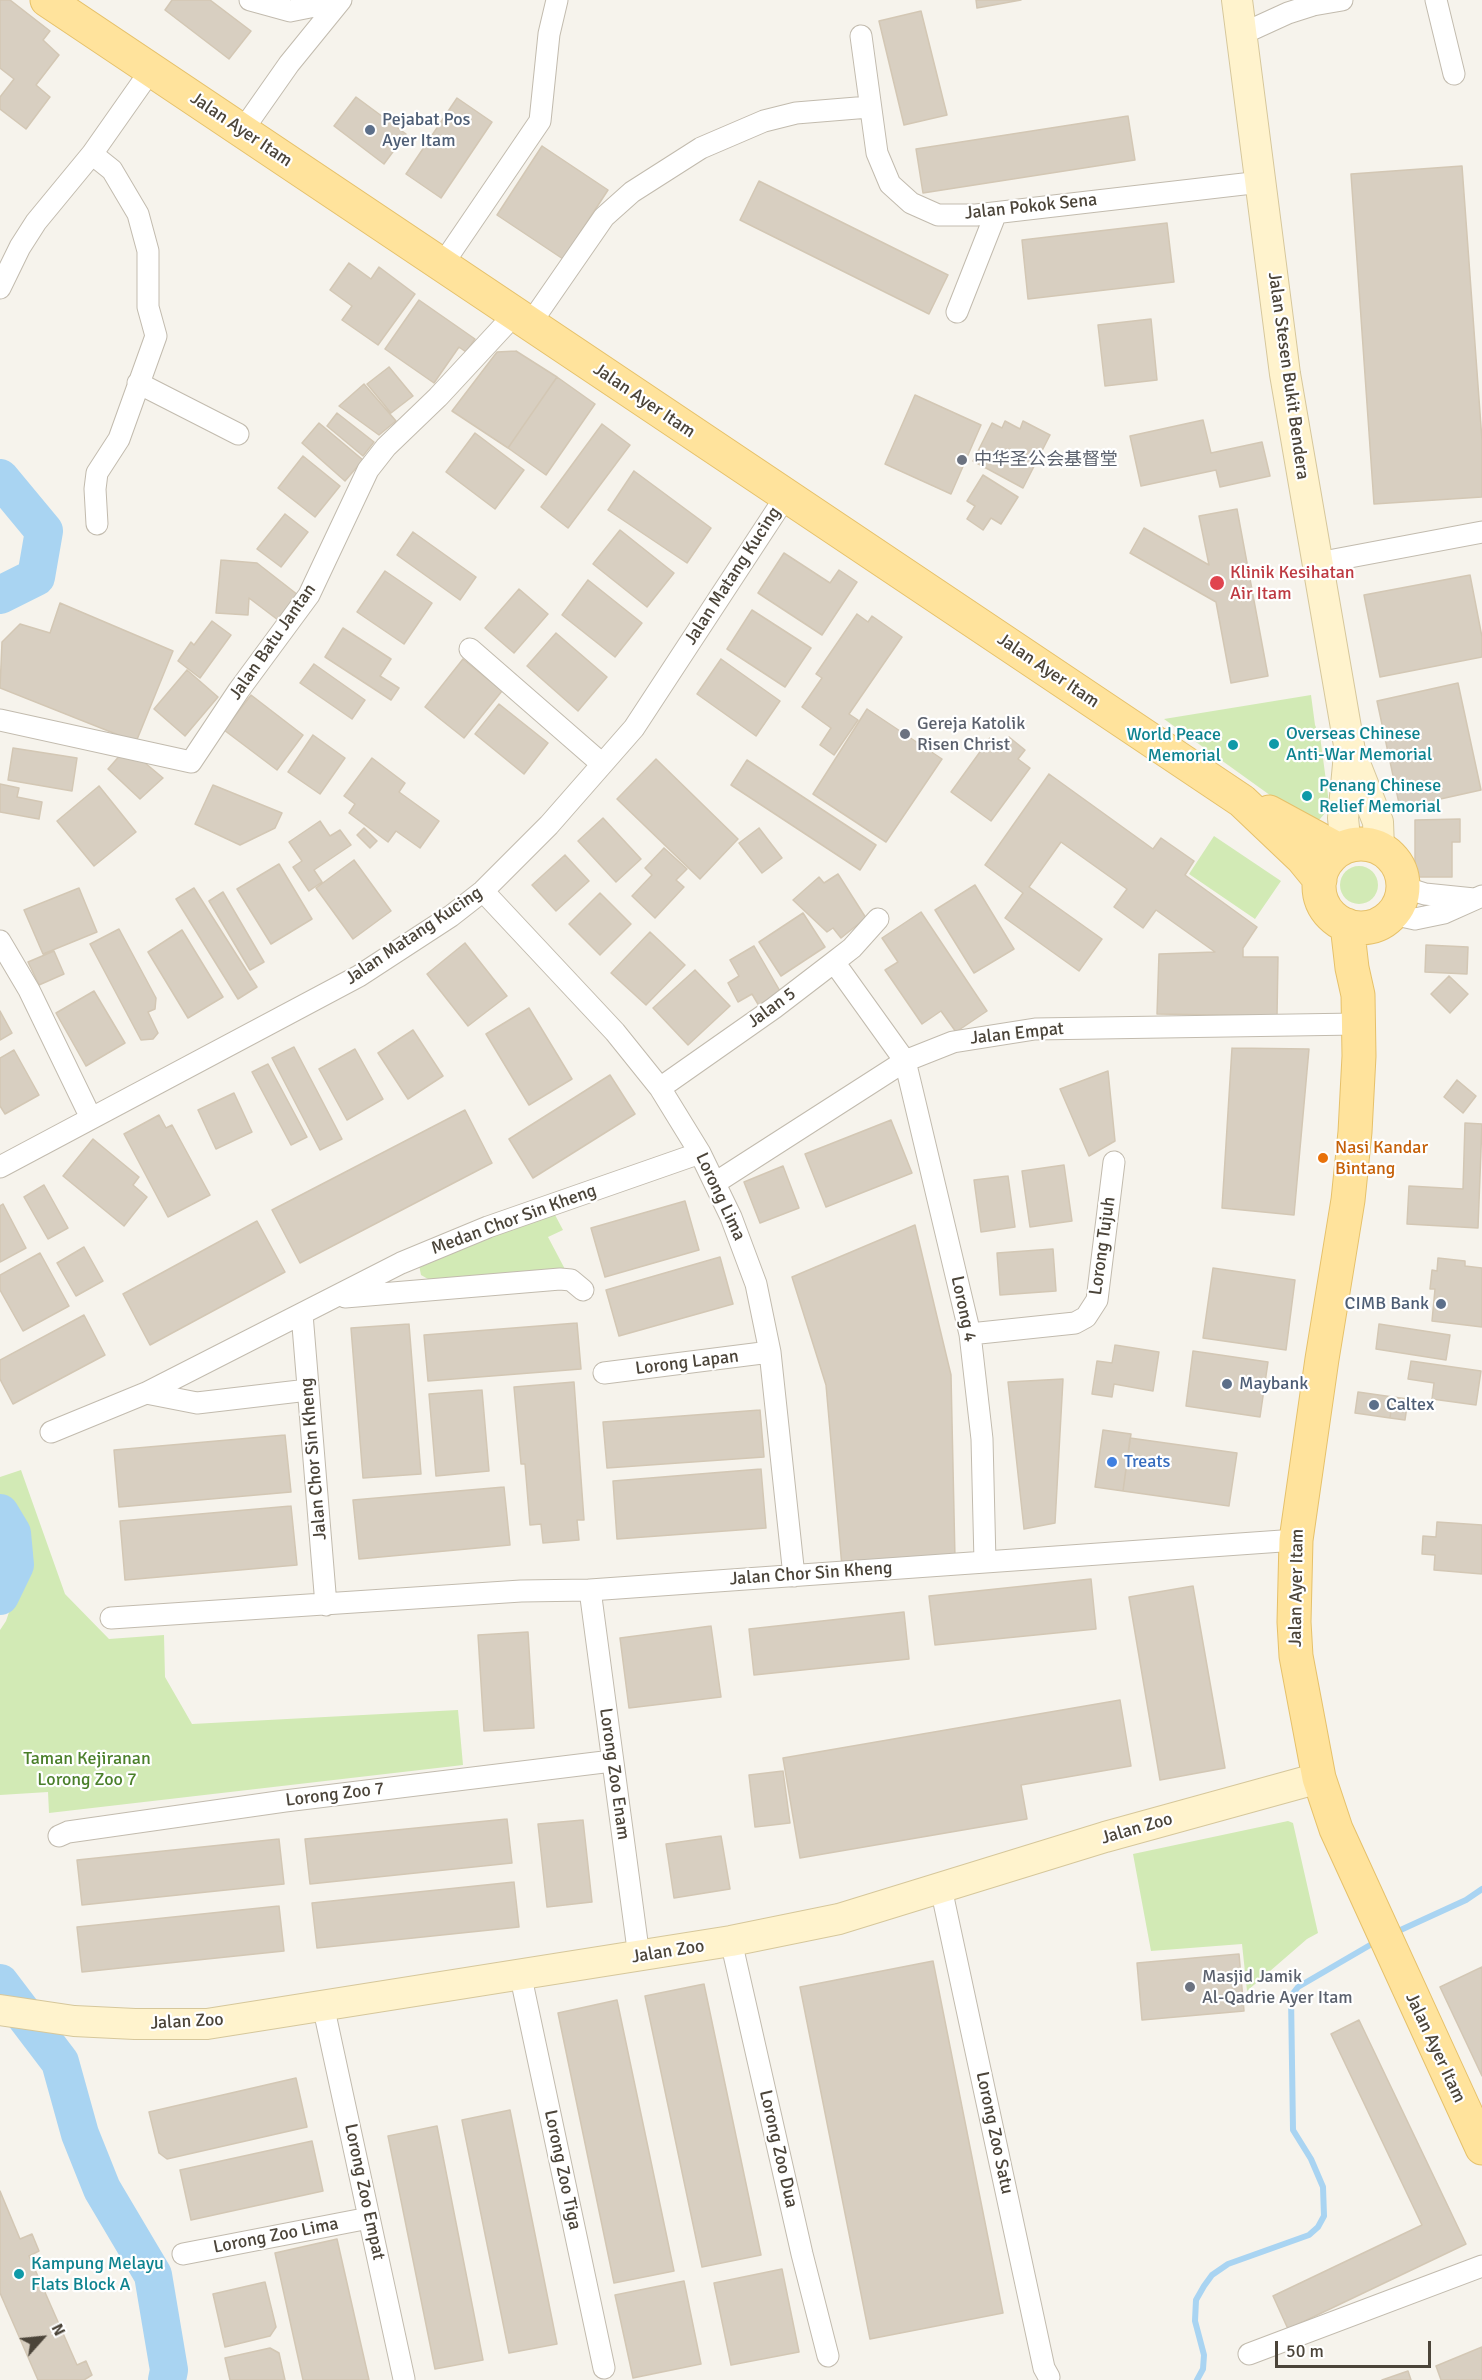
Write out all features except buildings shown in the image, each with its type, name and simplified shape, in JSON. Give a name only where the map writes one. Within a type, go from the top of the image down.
[{"type":"main road","name":"Jalan Ayer Itam","points":[[46,0],[1242,801],[1302,858],[1320,880]]},
{"type":"main road","name":"Jalan Stesen Bukit Bendera","points":[[1238,0],[1285,374],[1350,751],[1378,822],[1379,848]]},
{"type":"main road","name":"Jalan Stesen Bukit Bendera","points":[[1342,849],[1350,751]]},
{"type":"main road","name":"Jalan Ayer Itam","points":[[1242,801],[1282,818],[1342,849]]},
{"type":"main road","points":[[1357,844],[1379,848],[1389,854],[1397,864],[1402,875],[1380,913],[1329,912],[1320,892],[1320,880],[1327,863],[1342,849],[1357,844]]},
{"type":"main road","name":"Jalan Ayer Itam","points":[[1380,913],[1358,1010],[1359,1056],[1349,1192],[1296,1540],[1294,1622],[1296,1656],[1319,1778],[1336,1829],[1373,1915],[1482,2148]]},
{"type":"main road","name":"Jalan Zoo","points":[[0,2010],[74,2021],[207,2024],[731,1941],[839,1919],[1105,1838],[1319,1778]]},
{"type":"street","points":[[250,0],[290,11],[341,0]]},
{"type":"street","points":[[242,131],[289,64],[341,0]]},
{"type":"street","points":[[442,265],[540,121],[549,33],[557,0]]},
{"type":"street","points":[[1242,33],[1288,7],[1342,0]]},
{"type":"street","points":[[1436,0],[1454,74]]},
{"type":"street","name":"Jalan Pokok Sena","points":[[861,36],[877,153],[890,184],[911,203],[938,215],[996,213],[1261,182]]},
{"type":"street","points":[[0,288],[20,247],[36,222],[92,154],[151,70]]},
{"type":"street","points":[[523,319],[604,217],[632,192],[701,148],[764,121],[796,112],[869,107]]},
{"type":"street","points":[[92,154],[112,170],[138,214],[148,252],[148,307],[156,336],[119,439],[97,473],[95,489],[97,524]]},
{"type":"street","points":[[957,312],[996,213]]},
{"type":"street","name":"Jalan Batu Jantan","points":[[0,720],[191,762],[239,690],[309,595],[368,470],[386,447],[523,319]]},
{"type":"street","points":[[138,383],[238,434]]},
{"type":"street","name":"Jalan Matang Kucing","points":[[0,1167],[359,976],[483,891],[549,825],[633,728],[786,496]]},
{"type":"street","points":[[1318,562],[1482,532]]},
{"type":"street","points":[[470,649],[602,764]]},
{"type":"street","name":"Lorong Lima","points":[[483,891],[615,1032],[660,1088],[700,1153],[731,1216],[756,1284],[770,1352],[794,1576]]},
{"type":"street","points":[[1380,913],[1425,894],[1478,897]]},
{"type":"street","points":[[1380,913],[1415,919],[1444,913],[1478,897]]},
{"type":"street","name":"Jalan 5","points":[[660,1088],[774,1008],[834,962],[852,948],[878,920]]},
{"type":"street","points":[[0,941],[29,990],[91,1118]]},
{"type":"street","points":[[834,962],[905,1061]]},
{"type":"street","name":"Jalan Empat","points":[[716,1183],[905,1061],[953,1041],[1035,1029],[1358,1010]]},
{"type":"street","name":"Lorong 4","points":[[905,1061],[970,1334],[982,1439],[985,1562]]},
{"type":"street","name":"Medan Chor Sin Kheng","points":[[51,1432],[146,1394],[401,1263],[488,1227],[700,1153]]},
{"type":"street","name":"Lorong Tujuh","points":[[970,1334],[1075,1323],[1086,1317],[1097,1300],[1114,1162]]},
{"type":"street","name":"Medan Chor Sin Kheng","points":[[332,1298],[560,1279],[570,1280],[583,1290]]},
{"type":"street","name":"Jalan Chor Sin Kheng","points":[[302,1314],[326,1605]]},
{"type":"street","name":"Lorong Lapan","points":[[604,1373],[770,1352]]},
{"type":"street","points":[[146,1394],[197,1402],[308,1390]]},
{"type":"street","name":"Jalan Chor Sin Kheng","points":[[111,1618],[521,1591],[590,1590],[1296,1540]]},
{"type":"street","name":"Lorong Zoo Enam","points":[[590,1590],[639,1957]]},
{"type":"street","name":"Lorong Zoo 7","points":[[59,1836],[68,1832],[285,1801],[612,1761]]},
{"type":"street","name":"Lorong Zoo Satu","points":[[941,1888],[1044,2368],[1049,2377]]},
{"type":"street","name":"Lorong Zoo Dua","points":[[731,1941],[802,2254],[828,2356]]},
{"type":"street","name":"Lorong Zoo Tiga","points":[[520,1973],[604,2368]]},
{"type":"street","name":"Lorong Zoo Empat","points":[[323,2005],[404,2379]]},
{"type":"street","name":"Lorong Zoo Lima","points":[[183,2254],[369,2218]]},
{"type":"street","points":[[1249,2354],[1482,2266]]},
{"type":"green space","points":[[1311,695],[1315,725],[1320,736],[1329,803],[1325,813],[1320,819],[1315,820],[1292,811],[1164,719]]},
{"type":"green space","points":[[1214,836],[1281,881],[1255,919],[1189,874]]},
{"type":"green space","points":[[1359,866],[1373,871],[1378,885],[1373,899],[1359,904],[1345,899],[1340,885],[1345,871]]},
{"type":"green space","points":[[554,1213],[563,1230],[548,1237],[567,1273],[428,1279],[421,1275],[419,1265],[427,1260]]},
{"type":"green space","name":"Taman Kejiranan Lorong Zoo 7","points":[[21,1470],[65,1594],[109,1639],[164,1635],[165,1677],[192,1724],[458,1710],[463,1765],[49,1813],[48,1792],[0,1795],[0,1630],[6,1621],[23,1571],[26,1546],[13,1513],[0,1497],[0,1477]]},
{"type":"green space","points":[[1288,1821],[1293,1823],[1318,1933],[1307,1939],[1247,1991],[1242,1944],[1151,1951],[1133,1854]]},
{"type":"waterway","points":[[0,478],[44,531],[36,577],[0,595]]},
{"type":"waterway","points":[[0,1513],[12,1533],[15,1565],[0,1596]]},
{"type":"waterway","points":[[1394,1933],[1466,1900],[1482,1889]]},
{"type":"waterway","points":[[1197,2380],[1203,2369],[1204,2355],[1195,2321],[1196,2300],[1212,2275],[1228,2264],[1309,2235],[1318,2227],[1324,2216],[1323,2187],[1311,2159],[1293,2130],[1291,1996],[1298,1987],[1377,1941]]},
{"type":"waterway","points":[[0,1983],[60,2062],[80,2134],[102,2189],[153,2275],[169,2370],[167,2380]]},
{"type":"place","name":"Pejabat Pos Ayer Itam","points":[[370,130]]},
{"type":"place","name":"中华圣公会基督堂","points":[[962,460]]},
{"type":"place","name":"Klinik Kesihatan Air Itam","points":[[1217,583]]},
{"type":"place","name":"Gereja Katolik Risen Christ","points":[[905,734]]},
{"type":"place","name":"Overseas Chinese Anti-War Memorial","points":[[1274,744]]},
{"type":"place","name":"World Peace Memorial","points":[[1233,745]]},
{"type":"place","name":"Penang Chinese Relief Memorial","points":[[1307,796]]},
{"type":"place","name":"Nasi Kandar Bintang","points":[[1323,1158]]},
{"type":"place","name":"CIMB Bank","points":[[1441,1304]]},
{"type":"place","name":"Maybank","points":[[1227,1384]]},
{"type":"place","name":"Caltex","points":[[1374,1405]]},
{"type":"place","name":"Treats","points":[[1112,1462]]},
{"type":"place","name":"Masjid Jamik Al-Qadrie Ayer Itam","points":[[1190,1987]]},
{"type":"place","name":"Kampung Melayu Flats Block A","points":[[19,2274]]}]
